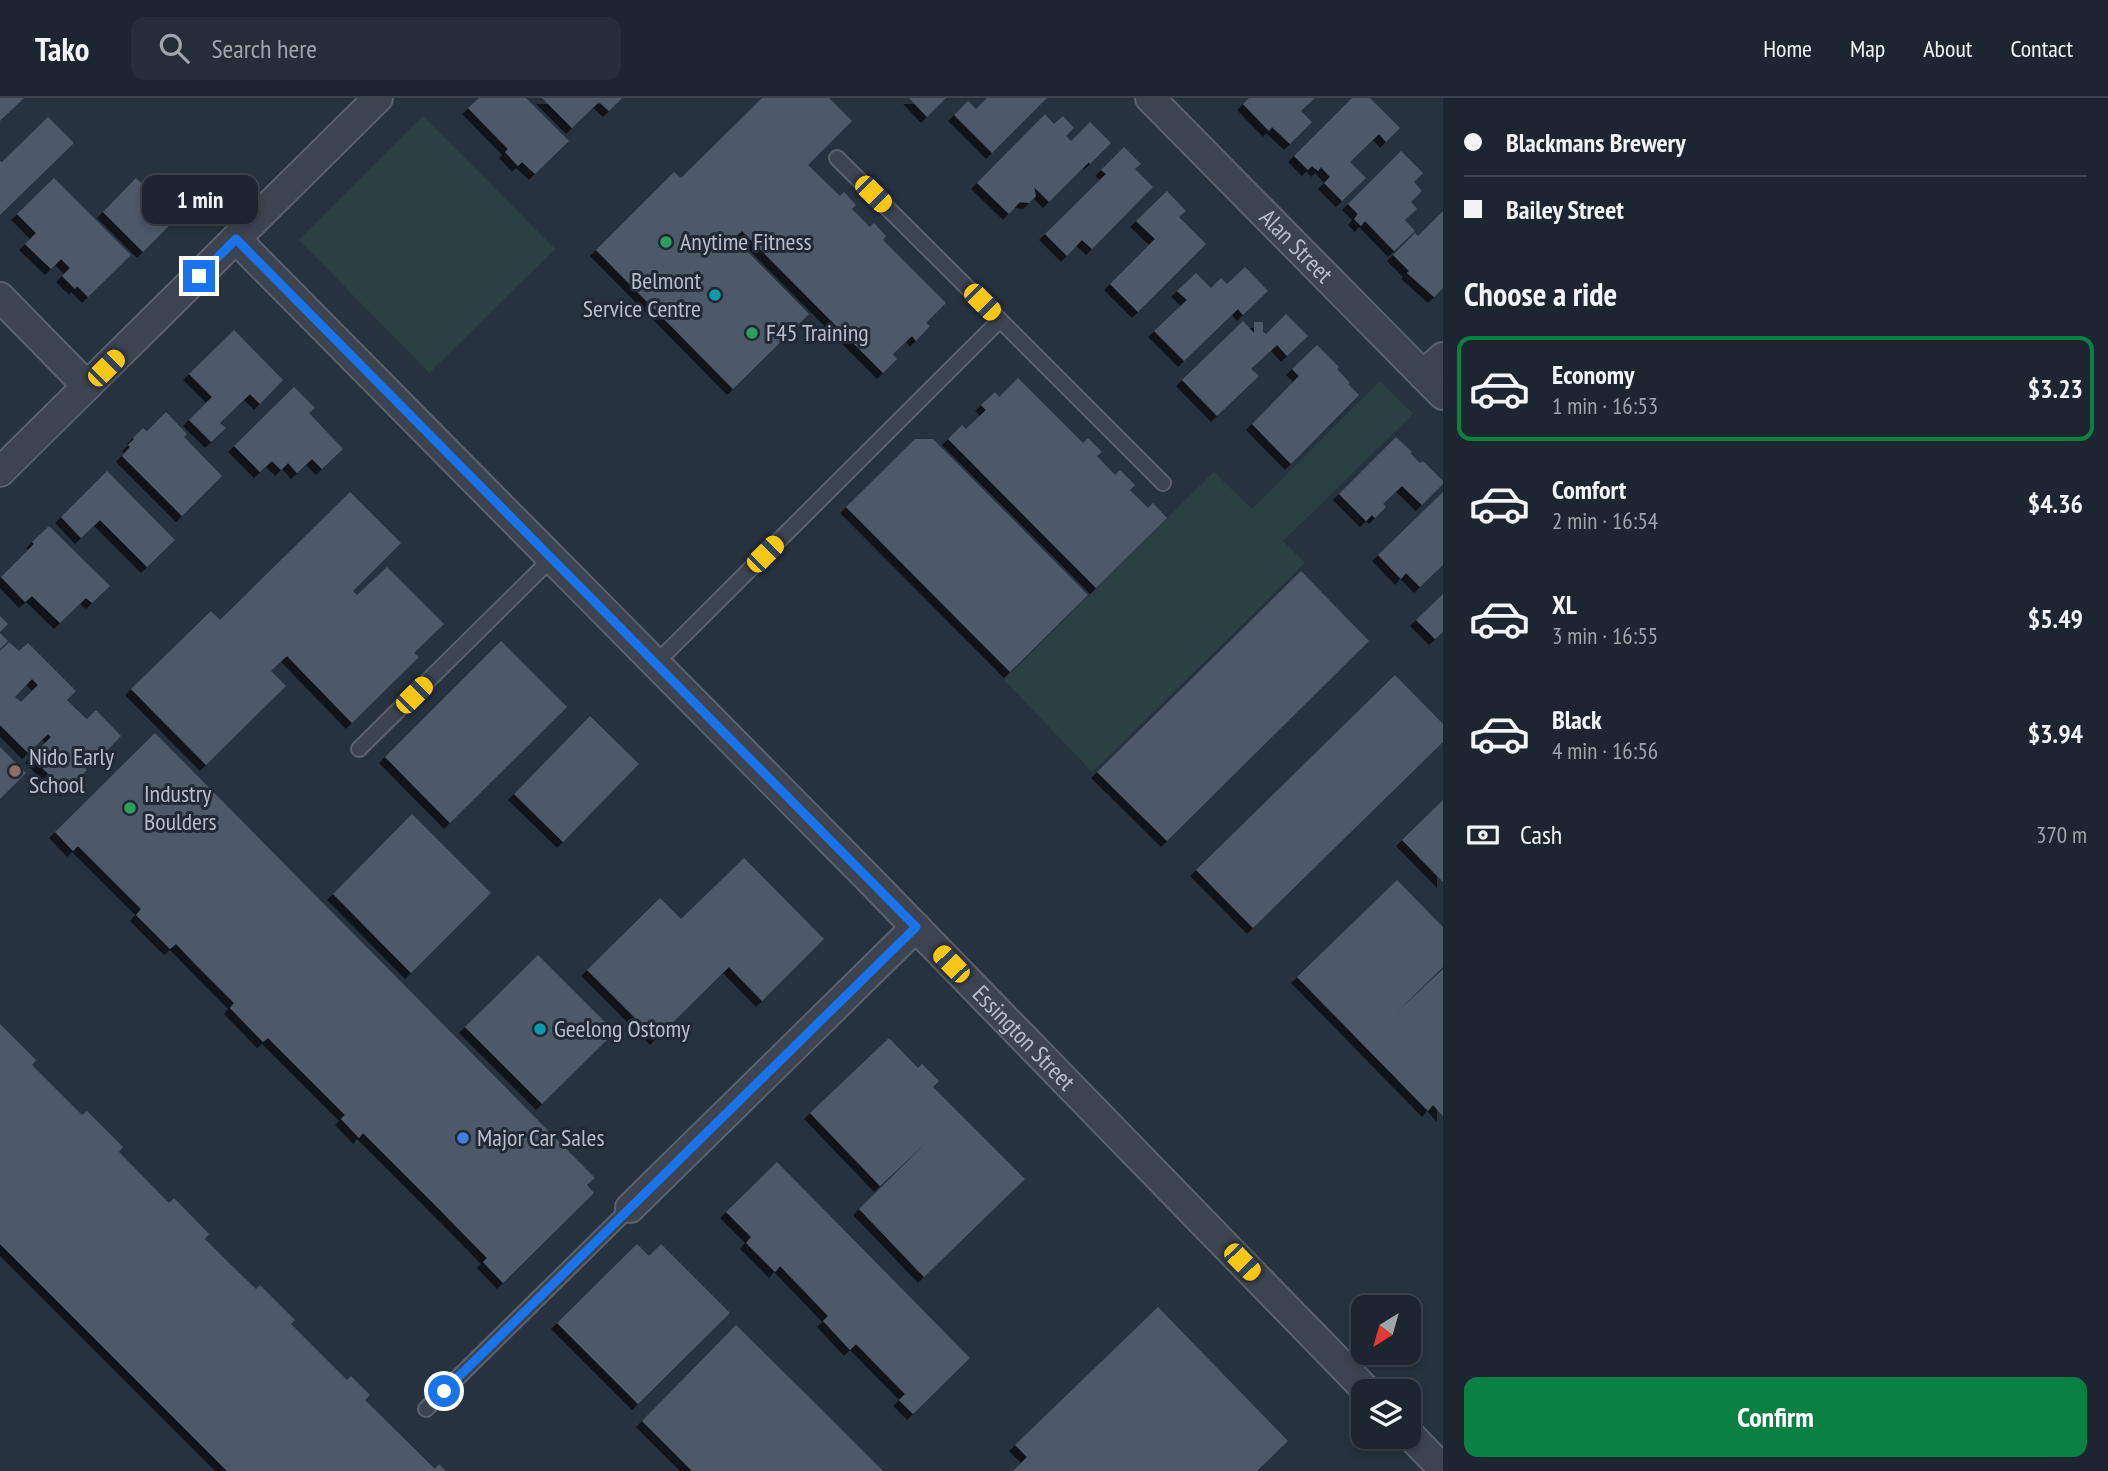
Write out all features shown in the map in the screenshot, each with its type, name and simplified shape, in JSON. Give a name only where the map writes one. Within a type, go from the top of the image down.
[{"type":"street","points":[[0,472],[378,98]]},
{"type":"street","name":"Alan Street","points":[[1150,98],[1433,366],[1443,395]]},
{"type":"street","name":"Essington Street","points":[[236,239],[916,927],[1355,1379]]},
{"type":"street","points":[[0,297],[87,386]]},
{"type":"street","points":[[629,1208],[916,927]]},
{"type":"street","points":[[1421,1446],[1443,1469]]},
{"type":"lane","points":[[837,158],[1163,483]]},
{"type":"lane","points":[[656,663],[1000,320]]},
{"type":"lane","points":[[359,749],[552,558]]},
{"type":"lane","points":[[426,1409],[629,1208]]},
{"type":"green space","points":[[423,116],[555,249],[429,373],[299,240]]},
{"type":"green space","points":[[1380,381],[1413,414],[1283,541],[1305,563],[1092,772],[1004,680],[1214,472],[1252,509]]},
{"type":"building","points":[[0,98],[24,98],[0,121]]},
{"type":"building","points":[[479,98],[526,98],[569,141],[535,174],[522,162],[518,166],[505,152],[508,149],[468,108]]},
{"type":"building","points":[[542,98],[622,98],[609,111],[599,102],[572,128]]},
{"type":"building","points":[[762,98],[829,98],[852,121],[808,165],[840,196],[844,192],[856,205],[852,209],[870,227],[874,223],[886,236],[883,240],[946,303],[926,323],[930,326],[916,341],[912,336],[893,354],[897,359],[883,373],[742,231],[734,238],[809,314],[733,389],[596,250],[674,172],[681,178]]},
{"type":"building","points":[[909,98],[946,98],[927,117]]},
{"type":"building","points":[[987,98],[1047,98],[992,153],[954,115],[968,101],[976,109]]},
{"type":"building","points":[[1249,98],[1315,98],[1301,111],[1312,122],[1290,144],[1272,127],[1269,131],[1243,104]]},
{"type":"building","points":[[1352,98],[1370,98],[1400,128],[1386,142],[1379,134],[1350,162],[1366,178],[1342,201],[1324,183],[1330,177],[1321,167],[1318,171],[1312,166],[1308,170],[1294,156]]},
{"type":"building","points":[[1045,114],[1054,124],[1063,116],[1074,128],[1066,136],[1071,141],[1090,122],[1111,143],[1049,202],[1034,187],[1036,196],[1029,203],[1020,202],[1009,214],[977,183]]},
{"type":"building","points":[[48,117],[74,143],[0,215],[0,161]]},
{"type":"building","points":[[1124,147],[1141,164],[1135,169],[1153,187],[1092,249],[1082,240],[1067,256],[1045,234],[1106,174],[1101,170]]},
{"type":"building","points":[[1401,151],[1423,173],[1414,182],[1422,191],[1411,202],[1417,209],[1405,220],[1415,231],[1394,251],[1365,221],[1361,226],[1354,219],[1358,214],[1348,204]]},
{"type":"building","points":[[54,178],[131,255],[88,297],[62,276],[70,268],[61,259],[51,269],[25,244],[36,233],[17,214]]},
{"type":"building","points":[[136,178],[177,218],[143,252],[103,212]]},
{"type":"building","points":[[1167,191],[1186,211],[1179,217],[1206,244],[1138,312],[1110,284],[1155,239],[1136,221]]},
{"type":"building","points":[[1443,211],[1443,288],[1434,297],[1407,273],[1409,271],[1393,255],[1415,233],[1418,236]]},
{"type":"building","points":[[1245,267],[1268,291],[1243,315],[1238,309],[1184,361],[1154,331],[1187,300],[1177,291],[1196,273],[1211,288],[1221,278],[1227,284]]},
{"type":"building","points":[[1286,314],[1308,336],[1287,356],[1277,345],[1251,369],[1259,376],[1217,416],[1182,380],[1243,321],[1254,333],[1254,322],[1263,322],[1263,332],[1266,334]]},
{"type":"building","points":[[234,330],[283,380],[260,404],[250,394],[220,423],[226,428],[211,442],[189,420],[212,397],[189,374]]},
{"type":"building","points":[[1317,345],[1339,367],[1337,369],[1359,395],[1291,464],[1252,424],[1299,376],[1292,369]]},
{"type":"building","points":[[1018,378],[1083,443],[1088,438],[1102,452],[1097,456],[1115,475],[1120,470],[1135,485],[1130,490],[1148,508],[1153,503],[1167,518],[1096,588],[948,439],[962,425],[966,429],[986,410],[981,405],[995,392],[999,397]]},
{"type":"building","points":[[294,387],[315,408],[309,413],[343,449],[322,469],[312,459],[297,473],[288,463],[281,470],[272,461],[260,472],[234,446]]},
{"type":"building","points":[[166,412],[187,434],[184,437],[222,476],[182,516],[122,456],[143,428],[147,431]]},
{"type":"building","points":[[1396,437],[1420,463],[1423,461],[1443,481],[1443,484],[1422,505],[1402,486],[1383,504],[1386,507],[1375,518],[1372,515],[1366,521],[1339,494]]},
{"type":"building","points":[[915,439],[933,439],[1088,595],[1010,672],[846,507]]},
{"type":"building","points":[[107,471],[175,540],[147,567],[100,520],[81,538],[61,517]]},
{"type":"building","points":[[350,492],[401,543],[353,591],[357,595],[387,567],[444,624],[414,653],[419,657],[352,723],[287,656],[271,671],[286,686],[206,765],[131,689],[211,611],[220,620]]},
{"type":"building","points":[[1443,492],[1443,565],[1420,587],[1406,573],[1401,579],[1378,555]]},
{"type":"building","points":[[49,526],[110,586],[92,603],[86,598],[60,623],[32,596],[25,602],[1,577]]},
{"type":"building","points":[[1301,571],[1369,641],[1167,841],[1097,772]]},
{"type":"building","points":[[1443,594],[1443,632],[1435,639],[1416,620]]},
{"type":"building","points":[[0,616],[8,624],[0,632]]},
{"type":"building","points":[[0,633],[8,641],[0,649]]},
{"type":"building","points":[[501,641],[567,707],[450,823],[385,757]]},
{"type":"building","points":[[9,642],[19,651],[28,643],[76,691],[67,700],[77,710],[87,719],[96,710],[121,736],[103,755],[98,751],[83,766],[87,770],[66,791],[31,757],[51,737],[48,734],[28,753],[0,725],[0,651]],"holes":[[[32,679],[38,685],[21,702],[15,697]]]},
{"type":"building","points":[[1395,675],[1443,724],[1443,742],[1253,928],[1196,870]]},
{"type":"building","points":[[590,716],[639,764],[563,842],[514,794]]},
{"type":"building","points":[[155,733],[595,1178],[587,1185],[594,1193],[503,1283],[483,1262],[487,1258],[363,1133],[359,1138],[341,1119],[345,1115],[268,1038],[263,1042],[230,1008],[234,1003],[176,944],[170,949],[136,915],[141,909],[78,846],[73,851],[55,832]]},
{"type":"building","points":[[0,747],[26,773],[0,799]]},
{"type":"building","points":[[1443,800],[1443,882],[1402,840]]},
{"type":"building","points":[[412,814],[491,893],[411,973],[333,894]]},
{"type":"building","points":[[744,858],[824,939],[762,1001],[729,967],[656,1039],[587,970],[660,898],[681,919]]},
{"type":"building","points":[[1397,880],[1443,927],[1443,967],[1394,1015],[1443,969],[1443,1116],[1433,1105],[1428,1111],[1297,977]]},
{"type":"building","name":"Geelong Ostomy","points":[[538,955],[615,1032],[542,1104],[465,1027]]},
{"type":"building","points":[[0,1024],[36,1060],[32,1065],[82,1115],[87,1111],[123,1147],[119,1152],[169,1203],[174,1198],[209,1234],[205,1239],[256,1289],[260,1285],[295,1320],[291,1324],[347,1380],[351,1376],[370,1395],[365,1400],[435,1469],[439,1464],[446,1471],[227,1471],[0,1244]]},
{"type":"building","points":[[889,1038],[918,1068],[922,1064],[939,1081],[933,1087],[1025,1179],[924,1277],[859,1209],[926,1143],[880,1186],[810,1113]]},
{"type":"building","points":[[777,1162],[970,1358],[913,1414],[899,1400],[905,1394],[856,1344],[850,1350],[823,1321],[828,1316],[780,1266],[775,1272],[746,1243],[751,1237],[726,1212]]},
{"type":"building","points":[[637,1244],[649,1256],[661,1244],[730,1313],[638,1404],[557,1323]]},
{"type":"building","points":[[1158,1307],[1288,1441],[1257,1471],[1013,1471],[1027,1457],[1015,1445]]},
{"type":"building","points":[[736,1325],[883,1471],[692,1471],[642,1421]]},
{"type":"place","name":"Anytime Fitness","points":[[666,242]]},
{"type":"place","name":"Belmont Service Centre","points":[[715,295]]},
{"type":"place","name":"F45 Training","points":[[752,333]]},
{"type":"place","name":"Nido Early School","points":[[15,771]]},
{"type":"place","name":"Industry Boulders","points":[[130,808]]},
{"type":"place","name":"Geelong Ostomy","points":[[540,1029]]},
{"type":"place","name":"Major Car Sales","points":[[463,1138]]},
{"type":"route","points":[[199,276],[236,239],[916,927],[444,1391]]}]
